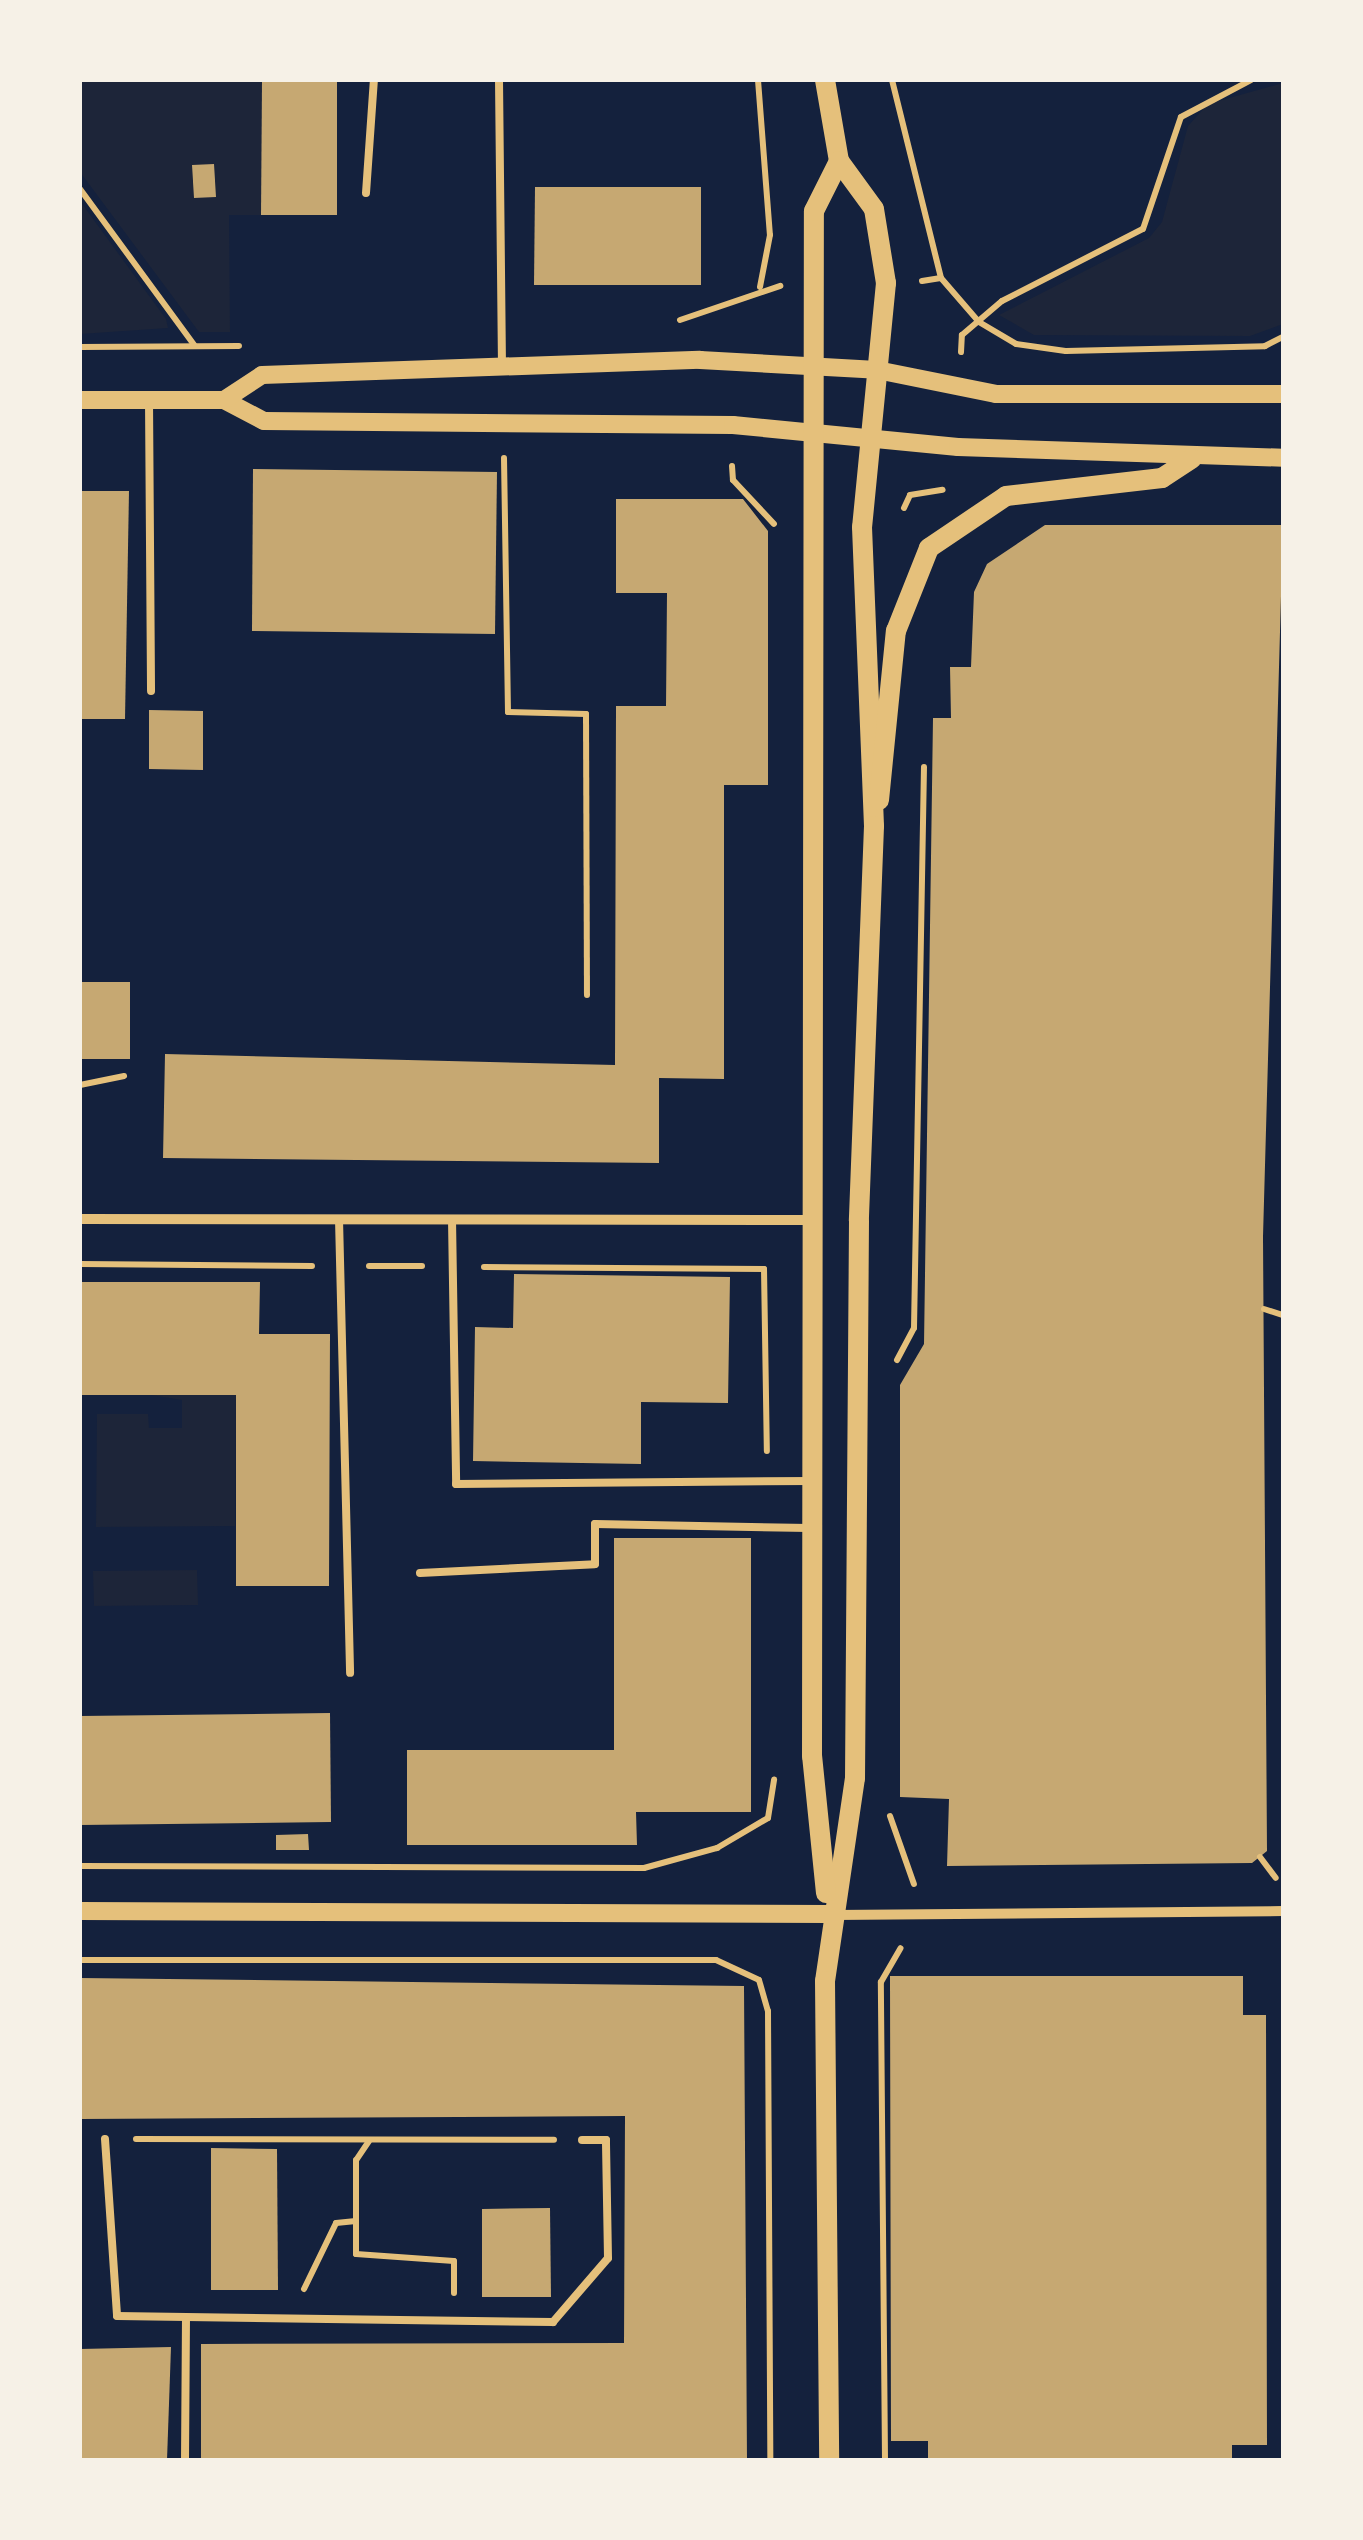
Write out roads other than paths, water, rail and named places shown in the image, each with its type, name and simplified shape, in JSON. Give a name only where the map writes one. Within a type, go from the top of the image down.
[{"type":"main road","points":[[825,80],[839,161],[874,209],[886,283],[871,438],[863,704],[874,826],[858,1221],[855,1778],[829,1914]]},
{"type":"main road","points":[[828,2460],[829,1914],[812,1777],[814,211],[839,161]]},
{"type":"main road","points":[[874,826],[892,729],[896,631],[928,548],[1006,496],[1162,478],[1191,460]]},
{"type":"street","points":[[224,400],[262,375],[502,372],[700,360],[878,370],[996,394],[1283,394]]},
{"type":"street","points":[[80,400],[224,400],[264,420],[503,422],[814,433],[1160,448],[1191,460],[1283,458]]},
{"type":"street","points":[[80,1219],[815,1220]]},
{"type":"street","points":[[80,1911],[1283,1912]]},
{"type":"lane","points":[[366,193],[374,80]]},
{"type":"lane","points":[[498,80],[502,372]]},
{"type":"lane","points":[[149,400],[151,691]]},
{"type":"lane","points":[[340,1219],[350,1673]]},
{"type":"lane","points":[[452,1219],[456,1484],[813,1481]]},
{"type":"lane","points":[[420,1574],[595,1564],[596,1524],[813,1528]]},
{"type":"lane","points":[[105,2140],[117,2316],[186,2320],[553,2322],[608,2258],[606,2140],[582,2140]]},
{"type":"lane","points":[[185,2460],[186,2320]]}]
